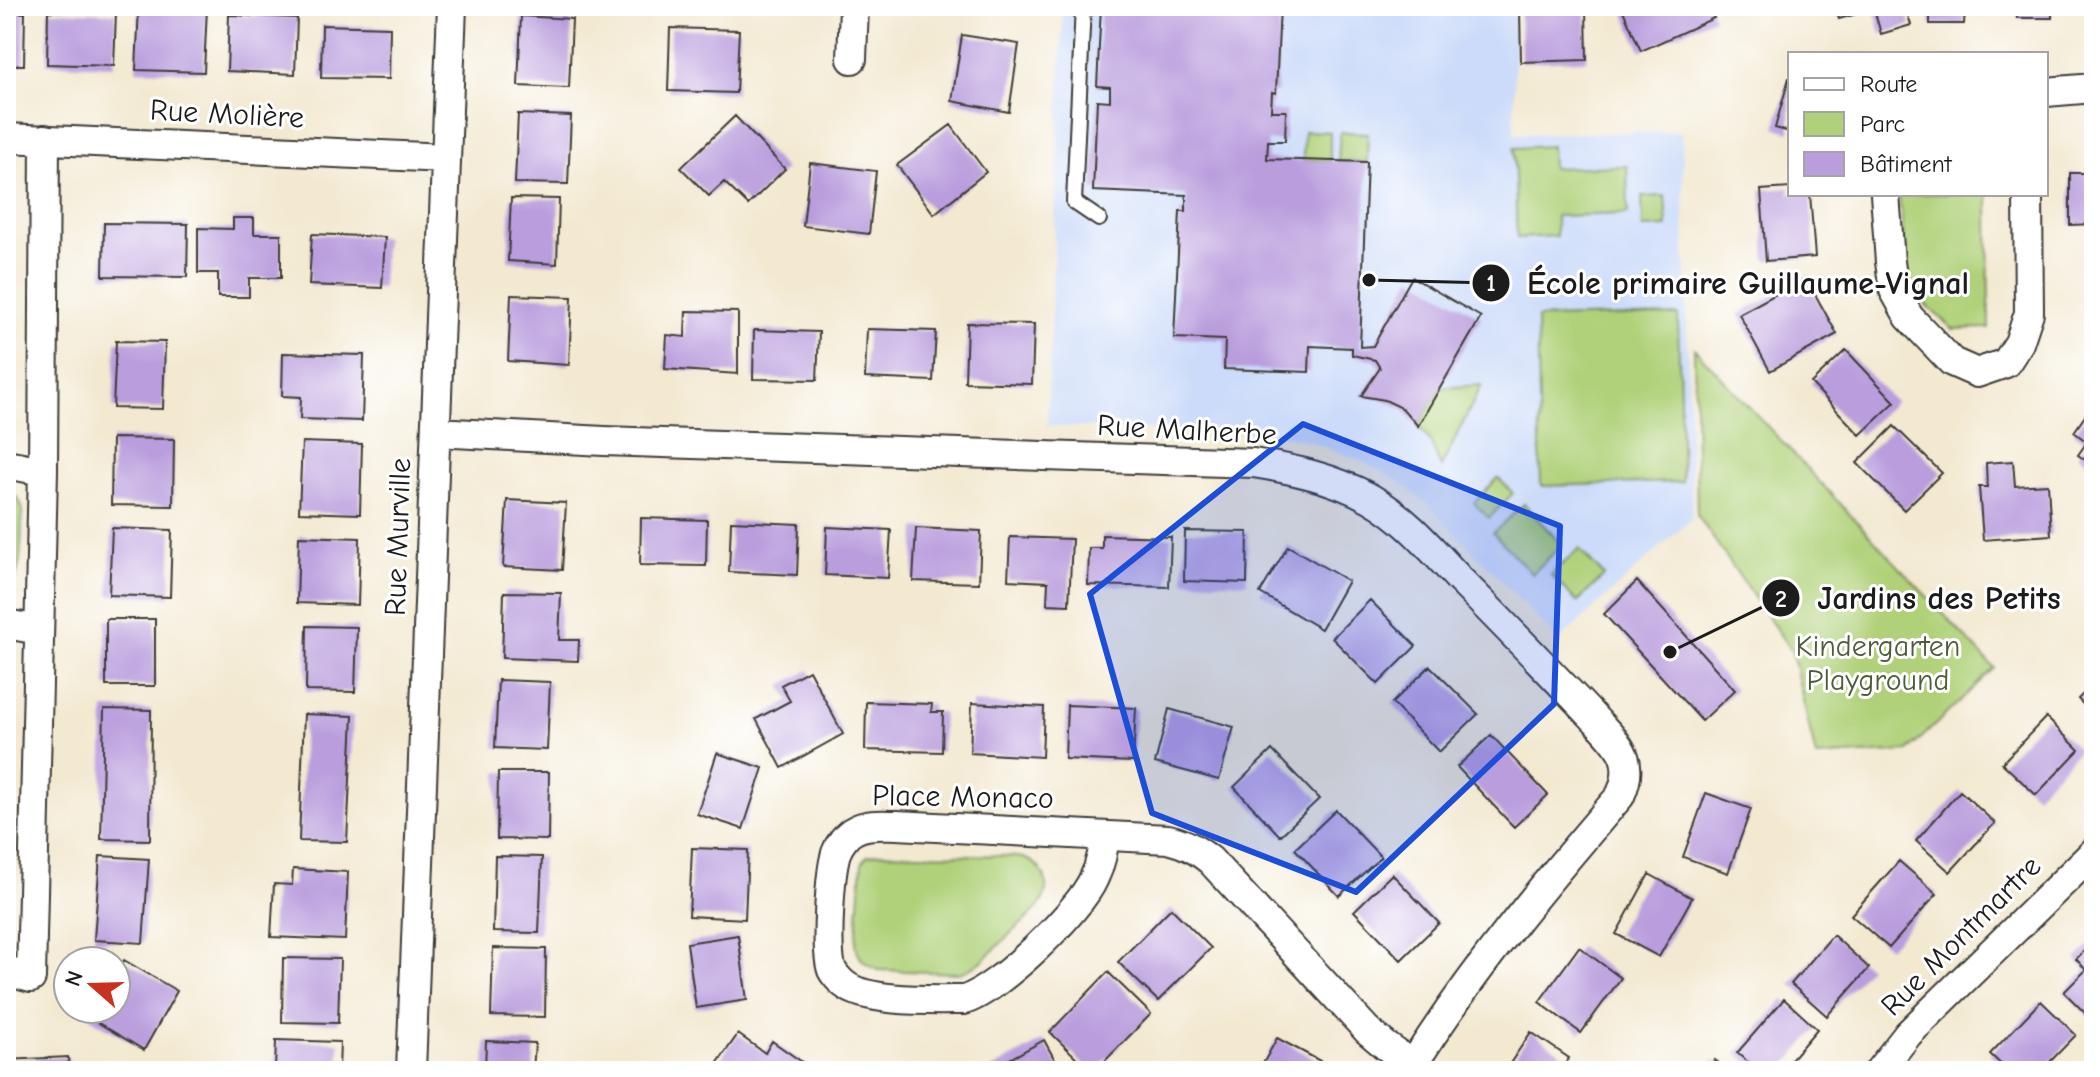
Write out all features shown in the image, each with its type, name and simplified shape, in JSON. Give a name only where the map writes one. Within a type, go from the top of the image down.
[{"type":"street","name":"Rue Murville","points":[[411,1071],[452,6]]},
{"type":"street","points":[[852,59],[854,6]]},
{"type":"street","points":[[2048,92],[2094,88]]},
{"type":"street","name":"Rue Molière","points":[[6,138],[446,158]]},
{"type":"street","points":[[6,971],[31,978],[43,471],[45,139]]},
{"type":"street","points":[[1885,196],[1894,290],[1909,317],[1952,362],[1977,373],[2006,363],[2019,343],[2029,313],[2028,196]]},
{"type":"street","name":"Rue Malherbe","points":[[436,432],[635,442],[1253,463],[1326,479],[1389,510],[1424,542],[1612,737],[1624,755],[1628,769],[1620,796],[1506,935],[1411,1068]]},
{"type":"street","points":[[6,464],[43,471]]},
{"type":"street","points":[[6,624],[39,630]]},
{"type":"street","name":"Place Monaco","points":[[1105,836],[1094,880],[1079,902],[1051,932],[977,996],[964,1000],[874,997],[842,983],[833,970],[829,950],[832,870],[836,852],[855,829],[897,825],[1168,839],[1196,848],[1367,1030],[1411,1068]]},
{"type":"street","name":"Rue Montmartre","points":[[1879,1071],[1908,1034],[2094,852]]},
{"type":"lane","points":[[1083,6],[1074,202],[1099,219]]},
{"type":"highlighted area","points":[[1303,424],[1560,526],[1554,704],[1356,892],[1152,813],[1090,594]]},
{"type":"shaded area","points":[[1063,6],[1515,6],[1514,134],[1682,132],[1692,518],[1559,641],[1429,505],[1398,481],[1359,460],[1308,441],[1268,433],[1047,426]]},
{"type":"green space","points":[[1304,131],[1330,132],[1330,161],[1303,160]]},
{"type":"green space","points":[[1340,132],[1368,133],[1367,162],[1338,161]]},
{"type":"green space","points":[[1551,146],[1552,168],[1627,166],[1628,214],[1556,216],[1556,236],[1517,238],[1514,148]]},
{"type":"green space","points":[[1665,196],[1667,227],[1643,228],[1642,197]]},
{"type":"green space","points":[[1899,196],[1988,196],[1989,328],[1953,329],[1927,306],[1908,278]]},
{"type":"green space","points":[[1678,315],[1682,482],[1541,486],[1537,318]]},
{"type":"green space","name":"Kindergarten Playground","points":[[1694,348],[1994,668],[1908,751],[1816,757],[1792,652],[1697,515]]},
{"type":"green space","points":[[1482,385],[1441,467],[1429,439],[1418,426],[1440,388]]},
{"type":"green space","points":[[1498,478],[1513,493],[1489,518],[1474,503]]},
{"type":"green space","points":[[6,492],[18,498],[22,507],[22,540],[16,575],[6,591]]},
{"type":"green space","points":[[1524,504],[1562,545],[1532,574],[1493,533]]},
{"type":"green space","points":[[1579,549],[1604,576],[1577,602],[1551,575]]},
{"type":"green space","points":[[880,853],[1024,858],[1041,870],[1046,882],[1045,894],[1031,915],[973,968],[958,973],[878,970],[863,961],[856,946],[862,863],[867,856]]},
{"type":"building","points":[[139,6],[207,8],[204,72],[136,70]]},
{"type":"building","points":[[1101,6],[1280,6],[1276,93],[1272,92],[1271,111],[1286,111],[1285,141],[1268,141],[1267,159],[1367,162],[1360,347],[1373,346],[1412,277],[1481,317],[1418,426],[1402,408],[1385,400],[1361,396],[1380,368],[1375,360],[1352,355],[1352,348],[1310,346],[1309,372],[1224,369],[1225,340],[1174,338],[1180,211],[1186,211],[1186,195],[1093,191],[1097,100],[1110,101],[1110,87],[1097,86]]},
{"type":"building","points":[[1621,6],[1709,6],[1714,18],[1641,51]]},
{"type":"building","points":[[1835,6],[1905,6],[1911,25],[1881,34],[1874,9],[1839,19]]},
{"type":"building","points":[[1930,6],[2006,6],[2006,11],[1965,10],[1964,24],[1930,24]]},
{"type":"building","points":[[2017,6],[2052,6],[2052,18],[2017,18]]},
{"type":"building","points":[[1586,8],[1587,60],[1521,62],[1520,11]]},
{"type":"building","points":[[48,11],[116,13],[114,66],[47,64]]},
{"type":"building","points":[[6,12],[25,13],[24,65],[6,65]]},
{"type":"building","points":[[229,15],[297,18],[295,74],[227,71]]},
{"type":"building","points":[[521,16],[572,19],[569,88],[518,86]]},
{"type":"building","points":[[322,25],[390,27],[389,79],[321,78]]},
{"type":"building","points":[[670,28],[739,30],[736,93],[668,91]]},
{"type":"building","points":[[962,35],[1019,44],[1009,112],[952,101]]},
{"type":"building","points":[[1788,82],[1788,131],[1775,128]]},
{"type":"building","points":[[518,114],[571,116],[568,184],[515,183]]},
{"type":"building","points":[[735,116],[785,169],[748,205],[724,182],[709,196],[681,168]]},
{"type":"building","points":[[951,125],[986,172],[934,214],[897,165]]},
{"type":"building","points":[[810,163],[876,171],[869,234],[803,226]]},
{"type":"building","points":[[2070,173],[2094,173],[2094,224],[2070,225]]},
{"type":"building","points":[[1788,188],[1788,196],[1810,196],[1815,257],[1766,261],[1761,190]]},
{"type":"building","points":[[511,198],[559,199],[557,264],[508,261]]},
{"type":"building","points":[[233,218],[254,218],[254,234],[281,234],[281,278],[249,278],[249,297],[218,297],[218,273],[198,273],[198,228],[233,229]]},
{"type":"building","points":[[104,223],[188,224],[187,277],[103,276]]},
{"type":"building","points":[[312,234],[385,237],[382,288],[309,285]]},
{"type":"building","points":[[1806,278],[1837,334],[1770,371],[1739,314]]},
{"type":"building","points":[[511,295],[572,297],[569,365],[508,361]]},
{"type":"building","points":[[2090,310],[2094,310],[2094,354],[2090,354]]},
{"type":"building","points":[[686,311],[738,312],[738,374],[665,369],[667,335],[685,337]]},
{"type":"building","points":[[967,323],[1034,324],[1032,384],[965,382]]},
{"type":"building","points":[[867,329],[936,331],[933,381],[865,378]]},
{"type":"building","points":[[754,330],[819,332],[817,380],[753,379]]},
{"type":"building","points":[[116,341],[165,342],[163,409],[113,408]]},
{"type":"building","points":[[1846,350],[1895,402],[1860,435],[1811,383]]},
{"type":"building","points":[[283,353],[364,355],[362,421],[300,419],[301,397],[282,396]]},
{"type":"building","points":[[2085,416],[2091,420],[2094,417],[2094,466],[2078,455],[2087,442],[2074,432]]},
{"type":"building","points":[[1894,426],[1942,473],[1904,510],[1857,463]]},
{"type":"building","points":[[112,438],[174,439],[173,506],[111,505]]},
{"type":"building","points":[[302,442],[362,444],[360,514],[299,512]]},
{"type":"building","points":[[2013,461],[2015,486],[2048,484],[2051,535],[1983,540],[1979,487],[1987,487],[1986,463]]},
{"type":"building","points":[[507,500],[566,503],[562,570],[503,567]]},
{"type":"building","points":[[641,518],[707,520],[706,566],[640,565]]},
{"type":"building","points":[[731,521],[799,524],[797,575],[729,572]]},
{"type":"building","points":[[827,527],[891,530],[888,578],[825,575]]},
{"type":"building","points":[[112,528],[172,530],[170,597],[109,595]]},
{"type":"building","points":[[916,528],[981,531],[979,583],[913,581]]},
{"type":"building","points":[[1185,531],[1248,532],[1247,583],[1184,581]]},
{"type":"building","points":[[1102,535],[1171,537],[1169,587],[1088,585],[1089,548],[1102,548]]},
{"type":"building","points":[[299,536],[360,538],[358,605],[297,603]]},
{"type":"building","points":[[1010,537],[1072,539],[1069,605],[1047,604],[1048,582],[1008,580]]},
{"type":"building","points":[[1288,546],[1348,581],[1321,629],[1260,593]]},
{"type":"building","points":[[1637,581],[1735,690],[1702,721],[1604,614]]},
{"type":"building","points":[[504,592],[561,593],[559,640],[579,640],[578,661],[502,658]]},
{"type":"building","points":[[1370,600],[1416,646],[1378,684],[1332,638]]},
{"type":"building","points":[[106,619],[155,619],[155,686],[106,686]]},
{"type":"building","points":[[307,626],[357,627],[355,692],[306,691]]},
{"type":"building","points":[[1430,666],[1478,714],[1439,752],[1392,703]]},
{"type":"building","points":[[809,670],[843,734],[782,768],[756,719],[790,701],[781,685]]},
{"type":"building","points":[[498,680],[550,682],[547,750],[495,748]]},
{"type":"building","points":[[2094,683],[2094,716],[2078,699]]},
{"type":"building","points":[[866,702],[932,704],[931,712],[943,712],[942,752],[865,750]]},
{"type":"building","points":[[972,703],[1044,707],[1042,757],[970,753]]},
{"type":"building","points":[[1067,705],[1136,708],[1133,762],[1065,759]]},
{"type":"building","points":[[104,709],[151,710],[150,840],[101,839]]},
{"type":"building","points":[[1169,709],[1234,727],[1219,780],[1155,763]]},
{"type":"building","points":[[304,714],[353,716],[347,842],[299,841]]},
{"type":"building","points":[[2046,717],[2079,750],[2036,795],[2002,763]]},
{"type":"building","points":[[1491,735],[1548,795],[1514,827],[1457,767]]},
{"type":"building","points":[[1272,750],[1319,799],[1280,836],[1234,787]]},
{"type":"building","points":[[717,753],[763,768],[743,829],[697,814]]},
{"type":"building","points":[[498,772],[549,772],[548,840],[497,839]]},
{"type":"building","points":[[1960,791],[1995,823],[1950,872],[1916,841]]},
{"type":"building","points":[[1706,793],[1751,809],[1728,873],[1683,857]]},
{"type":"building","points":[[1336,810],[1381,857],[1339,896],[1295,849]]},
{"type":"building","points":[[692,848],[748,850],[745,919],[689,916]]},
{"type":"building","points":[[100,856],[149,859],[143,943],[94,940]]},
{"type":"building","points":[[495,856],[542,857],[539,933],[493,932]]},
{"type":"building","points":[[1899,861],[1937,894],[1889,948],[1851,915]]},
{"type":"building","points":[[293,869],[348,872],[345,940],[271,937],[274,884],[292,885]]},
{"type":"building","points":[[1392,874],[1439,923],[1401,960],[1354,911]]},
{"type":"building","points":[[1649,874],[1692,898],[1659,957],[1616,934]]},
{"type":"building","points":[[1171,908],[1211,948],[1158,1001],[1118,962]]},
{"type":"building","points":[[738,935],[747,1000],[696,1008],[687,943]]},
{"type":"building","points":[[1833,935],[1869,968],[1827,1016],[1791,984]]},
{"type":"building","points":[[2094,941],[2094,1022],[2064,992],[2086,970],[2076,959]]},
{"type":"building","points":[[1579,947],[1621,978],[1581,1033],[1539,1002]]},
{"type":"building","points":[[493,948],[546,949],[545,1017],[491,1016]]},
{"type":"building","points":[[283,958],[340,959],[338,1023],[282,1022]]},
{"type":"building","points":[[132,965],[177,991],[144,1050],[102,1025],[132,1025]]},
{"type":"building","points":[[1108,972],[1151,1014],[1095,1071],[1090,1071],[1050,1032]]},
{"type":"building","points":[[1784,999],[1817,1029],[1781,1071],[1758,1071],[1737,1053]]},
{"type":"building","points":[[2041,1001],[2076,1035],[2041,1071],[2008,1071],[1990,1054]]},
{"type":"building","points":[[1531,1032],[1569,1058],[1560,1071],[1505,1071]]},
{"type":"building","points":[[738,1034],[765,1053],[772,1041],[802,1062],[796,1071],[712,1071]]},
{"type":"building","points":[[1277,1038],[1320,1061],[1314,1071],[1259,1071]]},
{"type":"building","points":[[276,1040],[340,1042],[339,1071],[275,1071]]},
{"type":"building","points":[[1044,1040],[1061,1071],[988,1071]]},
{"type":"building","points":[[486,1041],[535,1043],[533,1071],[485,1071]]},
{"type":"building","points":[[68,1057],[69,1071],[6,1071],[6,1060]]},
{"type":"building","points":[[1715,1060],[1729,1071],[1707,1071]]},
{"type":"place","name":"École primaire Guillaume-Vignal","points":[[1369,280]]},
{"type":"place","name":"Jardins des Petits","points":[[1670,652]]}]
